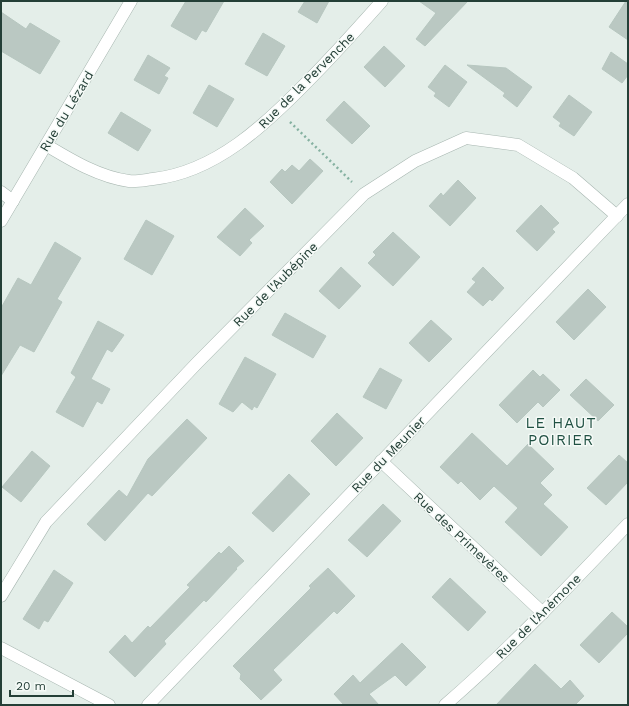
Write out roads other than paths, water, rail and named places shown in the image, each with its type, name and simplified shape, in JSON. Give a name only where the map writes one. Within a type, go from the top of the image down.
[{"type":"street","name":"Rue du Lézard","points":[[1,221],[131,1]]},
{"type":"street","name":"Rue de la Pervenche","points":[[46,145],[69,159],[100,173],[130,182],[168,177],[201,166],[242,142],[279,111],[343,46],[382,1]]},
{"type":"street","name":"Rue de l'Aubépine","points":[[1,596],[46,522],[197,363],[364,194],[415,161],[466,138],[518,145],[573,178],[617,216]]},
{"type":"street","points":[[1,192],[13,201]]},
{"type":"street","name":"Rue du Meunier","points":[[148,705],[628,204]]},
{"type":"street","name":"Rue des Primevères","points":[[381,461],[543,613]]},
{"type":"street","name":"Rue de l'Anémone","points":[[445,705],[480,675],[543,613],[628,524]]},
{"type":"street","points":[[1,648],[109,705]]},
{"type":"district","name":"LE HAUT POIRIER","points":[[561,432]]}]
